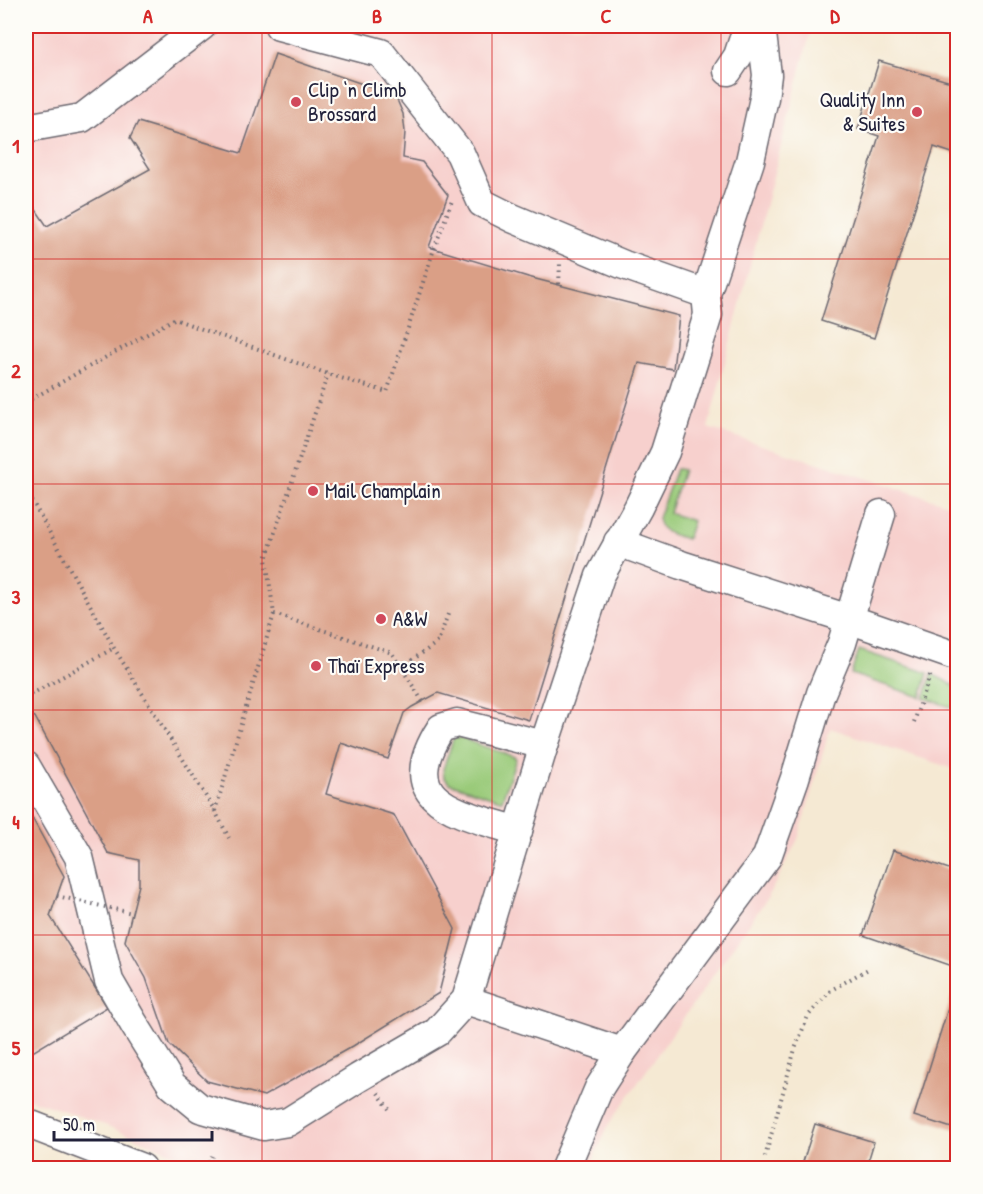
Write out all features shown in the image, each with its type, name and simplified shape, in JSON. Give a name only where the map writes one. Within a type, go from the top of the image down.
[{"type":"street","points":[[26,128],[82,118],[202,26]]},
{"type":"street","points":[[279,26],[381,53],[460,153],[482,202],[512,218],[624,265],[706,294]]},
{"type":"street","points":[[728,71],[738,56],[748,26]]},
{"type":"street","points":[[26,766],[80,857],[109,981],[172,1085],[200,1108],[264,1126],[288,1122],[437,1032],[466,999],[544,745],[600,576],[638,508],[665,452],[708,315],[706,294],[750,161],[767,75],[761,26]]},
{"type":"street","points":[[565,1168],[599,1088],[622,1052],[767,856],[795,778],[821,693],[842,643],[881,514]]},
{"type":"street","points":[[618,542],[957,657]]},
{"type":"street","points":[[518,831],[459,813],[445,807],[432,796],[427,786],[424,766],[430,745],[441,728],[457,723],[544,745]]},
{"type":"street","points":[[466,999],[622,1052]]},
{"type":"street","points":[[26,1123],[142,1168]]},
{"type":"path","points":[[26,402],[174,319],[328,374],[387,392],[455,193]]},
{"type":"path","points":[[559,284],[561,264]]},
{"type":"path","points":[[215,811],[274,614],[266,559],[328,374]]},
{"type":"path","points":[[26,490],[114,648],[215,811],[229,838]]},
{"type":"path","points":[[274,614],[392,652],[423,702]]},
{"type":"path","points":[[402,667],[438,642],[448,614]]},
{"type":"path","points":[[26,697],[114,648]]},
{"type":"path","points":[[914,722],[931,672]]},
{"type":"path","points":[[57,896],[132,913]]},
{"type":"path","points":[[765,1157],[795,1049],[808,1016],[831,990],[868,969]]},
{"type":"path","points":[[378,1093],[389,1109]]},
{"type":"path","points":[[207,1168],[212,1156]]},
{"type":"shaded area","points":[[26,26],[812,26],[708,428],[957,507],[957,770],[830,728],[798,839],[768,897],[609,1124],[589,1168],[208,1168],[105,1125],[26,1098]]},
{"type":"green space","points":[[676,469],[683,470],[669,513],[693,521],[687,539],[665,531],[658,518]]},
{"type":"green space","points":[[859,650],[928,673],[921,697],[851,674]]},
{"type":"green space","points":[[932,674],[957,687],[957,709],[924,698]]},
{"type":"green space","points":[[457,737],[515,757],[502,800],[449,783],[444,777],[443,769],[453,740]]},
{"type":"building","name":"Mail Champlain","points":[[275,54],[395,95],[403,114],[405,132],[403,158],[422,162],[448,195],[429,247],[528,277],[679,316],[673,369],[639,363],[529,720],[438,693],[404,713],[388,759],[341,743],[326,794],[394,815],[455,929],[439,993],[353,1046],[264,1096],[207,1081],[169,1044],[146,978],[125,941],[139,885],[139,860],[108,853],[35,717],[26,712],[26,195],[47,226],[150,169],[130,138],[138,122],[241,153]]},
{"type":"building","points":[[879,61],[958,84],[958,155],[934,147],[874,338],[821,321],[879,136],[858,129]]},
{"type":"building","points":[[26,807],[64,876],[50,916],[107,1007],[26,1056]]},
{"type":"building","points":[[893,850],[958,872],[958,968],[863,935]]},
{"type":"building","points":[[958,980],[958,1130],[914,1116]]},
{"type":"building","points":[[815,1124],[874,1142],[866,1168],[801,1168]]},
{"type":"place","name":"Clip ‘n Climb Brossard","points":[[296,102]]},
{"type":"place","name":"Quality Inn & Suites","points":[[917,112]]},
{"type":"place","name":"Mail Champlain","points":[[313,491]]},
{"type":"place","name":"A&W","points":[[381,619]]},
{"type":"place","name":"Thaï Express","points":[[316,666]]}]
